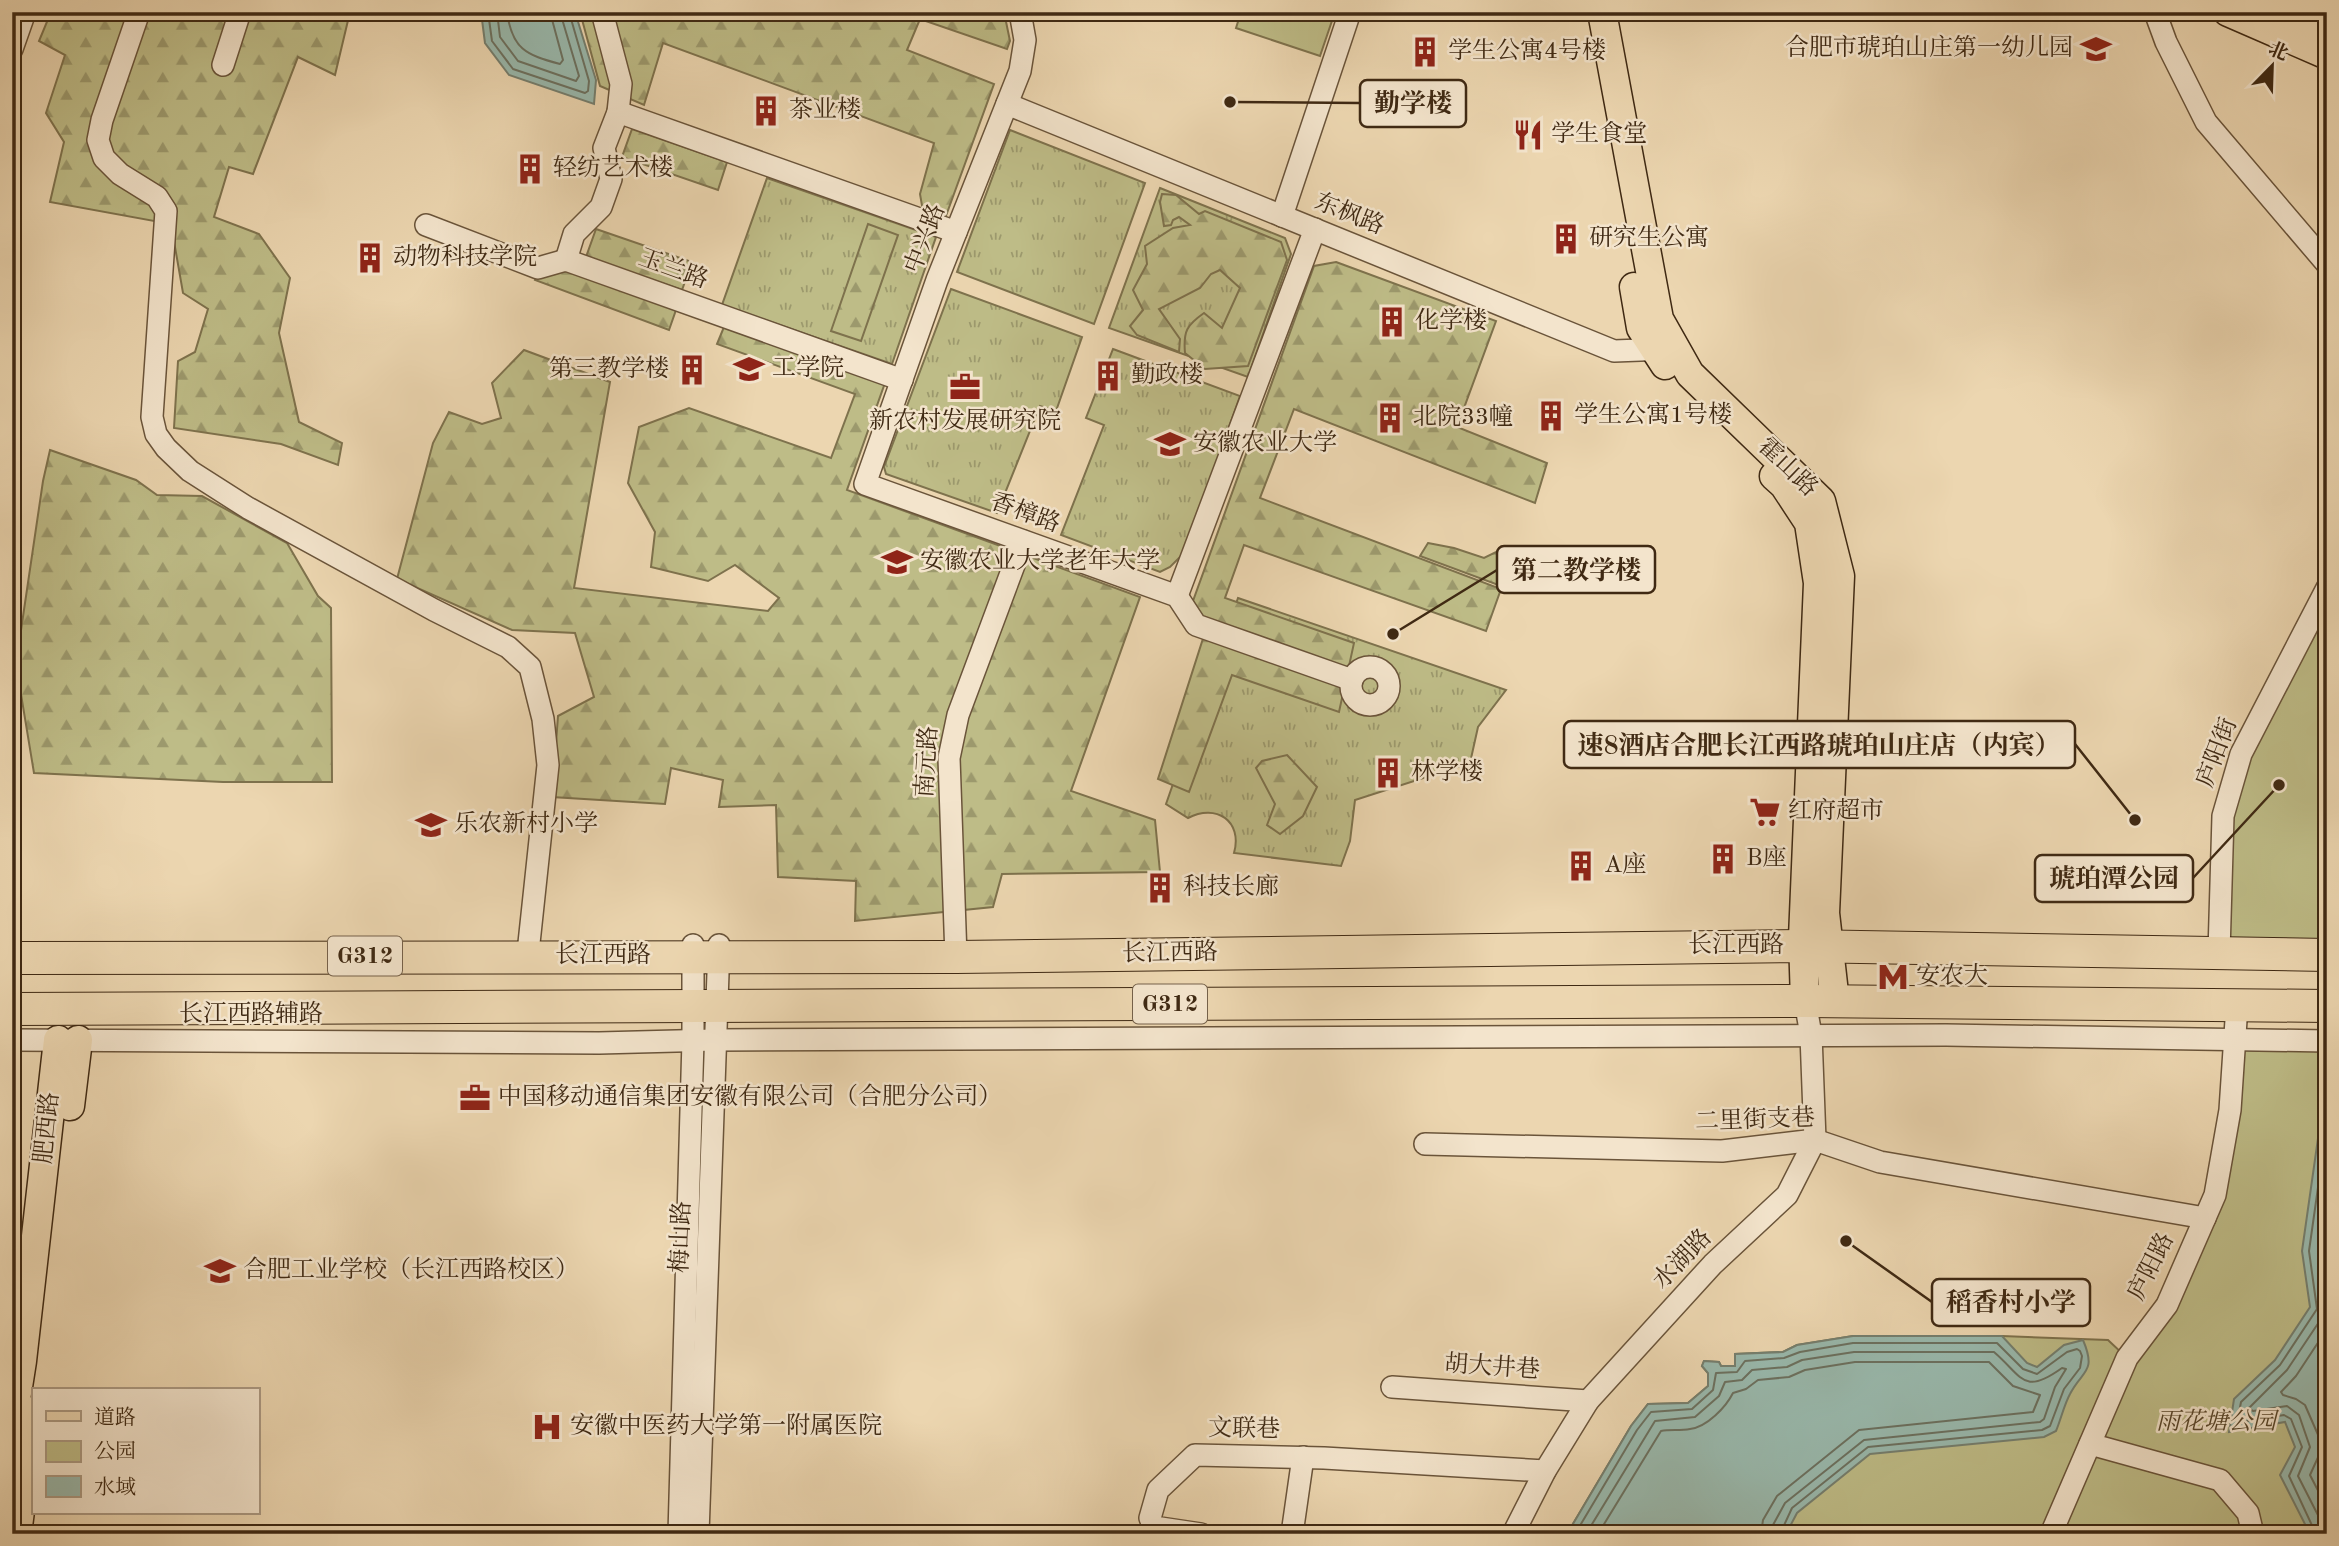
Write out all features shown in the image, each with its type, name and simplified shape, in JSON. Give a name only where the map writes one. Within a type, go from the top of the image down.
[{"type":"highway","name":"长江西路","points":[[12,958],[706,949],[1815,942],[2219,948],[2327,955]]},
{"type":"highway","name":"长江西路","points":[[12,1009],[1820,1002],[2327,1006]]},
{"type":"main road","name":"霍山路","points":[[1585,12],[1641,328],[1821,501],[1840,576],[1825,913],[1815,942],[1820,1002]]},
{"type":"main road","name":"霍山路","points":[[1602,12],[1665,349]]},
{"type":"main road","points":[[2228,12],[2327,55]]},
{"type":"main road","points":[[2283,12],[2327,31]]},
{"type":"main road","name":"肥西路","points":[[36,1388],[68,1040]]},
{"type":"main road","name":"肥西路","points":[[12,1425],[68,1040]]},
{"type":"main road","points":[[17,1534],[32,1418]]},
{"type":"street","points":[[12,49],[25,12]]},
{"type":"street","points":[[139,12],[102,120],[98,140],[104,158],[120,174],[157,197],[166,211],[152,417],[156,434],[166,448],[190,471],[248,508],[434,610],[508,647],[530,667],[543,719],[548,765],[529,943]]},
{"type":"street","points":[[223,65],[240,12]]},
{"type":"street","points":[[566,260],[574,234],[601,207],[611,179],[604,148],[618,112],[621,84],[602,12]]},
{"type":"street","name":"中兴路","points":[[865,484],[956,232],[1023,58],[1025,40],[1020,12]]},
{"type":"street","points":[[1282,216],[1350,12]]},
{"type":"street","points":[[2155,12],[2166,42],[2206,122],[2327,264]]},
{"type":"street","name":"东枫路","points":[[1007,104],[1614,351],[1665,349]]},
{"type":"street","points":[[618,112],[956,232]]},
{"type":"street","name":"玉兰路","points":[[426,225],[538,268],[566,260],[902,380]]},
{"type":"street","points":[[1315,229],[1177,596],[1196,625],[1352,680]]},
{"type":"street","name":"香樟路","points":[[865,484],[1177,596]]},
{"type":"street","name":"南元路","points":[[956,949],[950,758],[952,736],[1023,541]]},
{"type":"street","name":"庐阳街","points":[[2219,948],[2223,816],[2241,754],[2327,588]]},
{"type":"street","points":[[12,943],[529,943],[706,949]]},
{"type":"street","points":[[2219,948],[2327,944]]},
{"type":"street","name":"梅山路","points":[[679,1534],[693,1041],[704,1007],[706,949]]},
{"type":"street","name":"水湖路","points":[[1513,1534],[1545,1471],[1588,1401],[1713,1264],[1787,1195],[1815,1140],[1811,1035],[1820,1002]]},
{"type":"street","name":"庐阳路","points":[[2051,1534],[2127,1358],[2167,1305],[2215,1195],[2228,1122],[2237,1005]]},
{"type":"street","name":"梅山路","points":[[698,1534],[715,1040],[704,1007]]},
{"type":"street","name":"长江西路辅路","points":[[12,1040],[489,1042],[1960,1035],[2327,1041]]},
{"type":"street","name":"二里街支巷","points":[[1425,1144],[1722,1151],[1815,1140],[1880,1162],[2205,1218]]},
{"type":"street","name":"胡大井巷","points":[[1392,1387],[1588,1401]]},
{"type":"street","points":[[2090,1444],[2220,1480],[2248,1513],[2253,1534]]},
{"type":"street","name":"文联巷","points":[[1201,1534],[1154,1527],[1150,1518],[1158,1490],[1195,1455],[1303,1457],[1545,1471]]},
{"type":"street","name":"文联巷","points":[[1292,1534],[1303,1457]]},
{"type":"green space","points":[[51,12],[350,12],[335,75],[298,57],[253,174],[229,167],[214,217],[259,234],[290,278],[279,333],[299,422],[342,443],[338,465],[281,444],[174,428],[178,361],[195,352],[208,309],[183,293],[171,224],[50,202],[64,142],[46,113],[65,55],[39,41]]},
{"type":"green space","points":[[580,12],[1004,12],[1010,41],[1007,49],[920,19],[907,50],[994,84],[943,224],[924,217],[920,194],[934,143],[663,43],[644,105],[600,86]]},
{"type":"green space","points":[[1241,12],[1335,12],[1320,56],[1236,28]]},
{"type":"green space","points":[[632,129],[727,162],[718,190],[622,157]]},
{"type":"green space","points":[[1010,130],[1145,183],[1094,324],[957,272]]},
{"type":"green space","points":[[767,178],[936,237],[892,364],[722,305]]},
{"type":"green space","points":[[1160,188],[1285,238],[1291,254],[1248,377],[1109,328]]},
{"type":"green space","points":[[1162,194],[1176,195],[1199,214],[1205,211],[1281,242],[1287,260],[1248,366],[1205,369],[1185,353],[1185,339],[1190,325],[1204,313],[1222,328],[1240,288],[1220,270],[1211,274],[1200,288],[1159,309],[1180,339],[1179,352],[1137,335],[1130,326],[1143,310],[1133,290],[1147,264],[1145,246],[1173,228],[1190,225],[1179,217],[1173,220],[1171,225],[1164,226],[1160,202]]},
{"type":"green space","points":[[868,224],[898,235],[861,341],[831,331]]},
{"type":"green space","points":[[596,229],[692,262],[682,290],[586,257]]},
{"type":"green space","points":[[1336,262],[1496,321],[1457,427],[1547,463],[1535,503],[1294,409],[1260,498],[1501,589],[1486,631],[1244,545],[1225,598],[1354,643],[1339,712],[1232,675],[1189,792],[1158,779],[1207,626],[1193,601],[1314,266]]},
{"type":"green space","points":[[564,267],[677,307],[669,330],[535,280],[538,272]]},
{"type":"green space","points":[[951,289],[1082,337],[1056,411],[1040,406],[997,513],[886,474],[884,467]]},
{"type":"green space","points":[[726,322],[886,380],[847,490],[1140,597],[1071,791],[1155,820],[1160,872],[1002,874],[993,907],[855,921],[856,881],[778,877],[776,805],[719,807],[723,780],[671,768],[665,804],[552,797],[558,716],[594,697],[575,633],[512,630],[397,579],[433,443],[449,412],[482,424],[501,418],[492,383],[524,350],[610,382],[574,588],[768,611],[779,598],[735,565],[708,581],[651,567],[655,532],[628,483],[639,427],[689,408],[831,458],[855,394],[717,344]]},
{"type":"green space","points":[[1113,349],[1240,396],[1185,552],[1170,567],[1160,572],[1061,535],[1104,425],[1086,418]]},
{"type":"green space","points":[[50,450],[136,480],[157,495],[202,496],[287,543],[318,596],[331,608],[332,782],[223,782],[34,773],[16,664]]},
{"type":"green space","points":[[1428,543],[1484,558],[1498,551],[1513,557],[1501,586],[1420,556]]},
{"type":"green space","points":[[2327,588],[2327,944],[2219,943],[2223,816]]},
{"type":"green space","points":[[1238,598],[1506,690],[1478,727],[1470,763],[1355,800],[1350,841],[1341,866],[1234,853],[1235,832],[1225,818],[1208,813],[1188,818],[1166,804]]},
{"type":"green space","points":[[1287,755],[1317,787],[1303,816],[1280,834],[1267,825],[1275,804],[1256,768],[1262,761]]},
{"type":"green space","name":"雨花塘公园","points":[[2234,1041],[2327,1041],[2327,1534],[1567,1534],[1631,1426],[1648,1404],[1688,1403],[1708,1386],[1708,1373],[1702,1366],[1704,1361],[1719,1362],[1721,1366],[1735,1366],[1735,1354],[1783,1352],[1797,1345],[1853,1336],[2002,1336],[2108,1340],[2126,1357],[2215,1195]]},
{"type":"water","points":[[481,12],[575,12],[596,80],[594,104],[509,75],[485,43]]},
{"type":"water","points":[[2324,1096],[2327,1096],[2327,1534],[2310,1534],[2280,1475],[2295,1447],[2285,1422],[2229,1432],[2234,1399],[2275,1360],[2310,1307],[2302,1251]]},
{"type":"water","points":[[1853,1336],[2002,1336],[2027,1363],[2037,1367],[2064,1345],[2083,1340],[2089,1359],[2086,1370],[2068,1398],[2056,1431],[2044,1437],[1870,1454],[1797,1513],[1786,1534],[1567,1534],[1631,1426],[1648,1404],[1688,1403],[1708,1386],[1708,1373],[1702,1366],[1704,1361],[1719,1362],[1721,1366],[1735,1366],[1735,1354],[1783,1352],[1797,1345]]},
{"type":"place","name":"合肥市琥珀山庄第一幼儿园","points":[[2096,49]]},
{"type":"place","name":"学生公寓4号楼","points":[[1425,52]]},
{"type":"place","name":"勤学楼","points":[[1230,102]]},
{"type":"place","name":"茶业楼","points":[[766,111]]},
{"type":"place","name":"学生食堂","points":[[1528,135]]},
{"type":"place","name":"轻纺艺术楼","points":[[530,169]]},
{"type":"place","name":"研究生公寓","points":[[1566,239]]},
{"type":"place","name":"动物科技学院","points":[[370,258]]},
{"type":"place","name":"化学楼","points":[[1392,322]]},
{"type":"place","name":"工学院","points":[[749,369]]},
{"type":"place","name":"第三教学楼","points":[[692,370]]},
{"type":"place","name":"勤政楼","points":[[1108,376]]},
{"type":"place","name":"新农村发展研究院","points":[[965,387]]},
{"type":"place","name":"学生公寓1号楼","points":[[1551,416]]},
{"type":"place","name":"北院33幢","points":[[1390,418]]},
{"type":"place","name":"安徽农业大学","points":[[1170,444]]},
{"type":"place","name":"安徽农业大学老年大学","points":[[897,562]]},
{"type":"place","name":"第二教学楼","points":[[1393,634]]},
{"type":"place","name":"林学楼","points":[[1388,773]]},
{"type":"place","name":"琥珀潭公园","points":[[2279,785]]},
{"type":"place","name":"红府超市","points":[[1765,812]]},
{"type":"place","name":"速8酒店合肥长江西路琥珀山庄店（内宾）","points":[[2135,820]]},
{"type":"place","name":"乐农新村小学","points":[[431,825]]},
{"type":"place","name":"B座","points":[[1723,859]]},
{"type":"place","name":"A座","points":[[1581,866]]},
{"type":"place","name":"科技长廊","points":[[1160,888]]},
{"type":"place","name":"安农大","points":[[1893,977]]},
{"type":"place","name":"中国移动通信集团安徽有限公司（合肥分公司）","points":[[475,1098]]},
{"type":"place","name":"稻香村小学","points":[[1846,1241]]},
{"type":"place","name":"合肥工业学校（长江西路校区）","points":[[220,1271]]},
{"type":"place","name":"安徽中医药大学第一附属医院","points":[[547,1427]]}]
